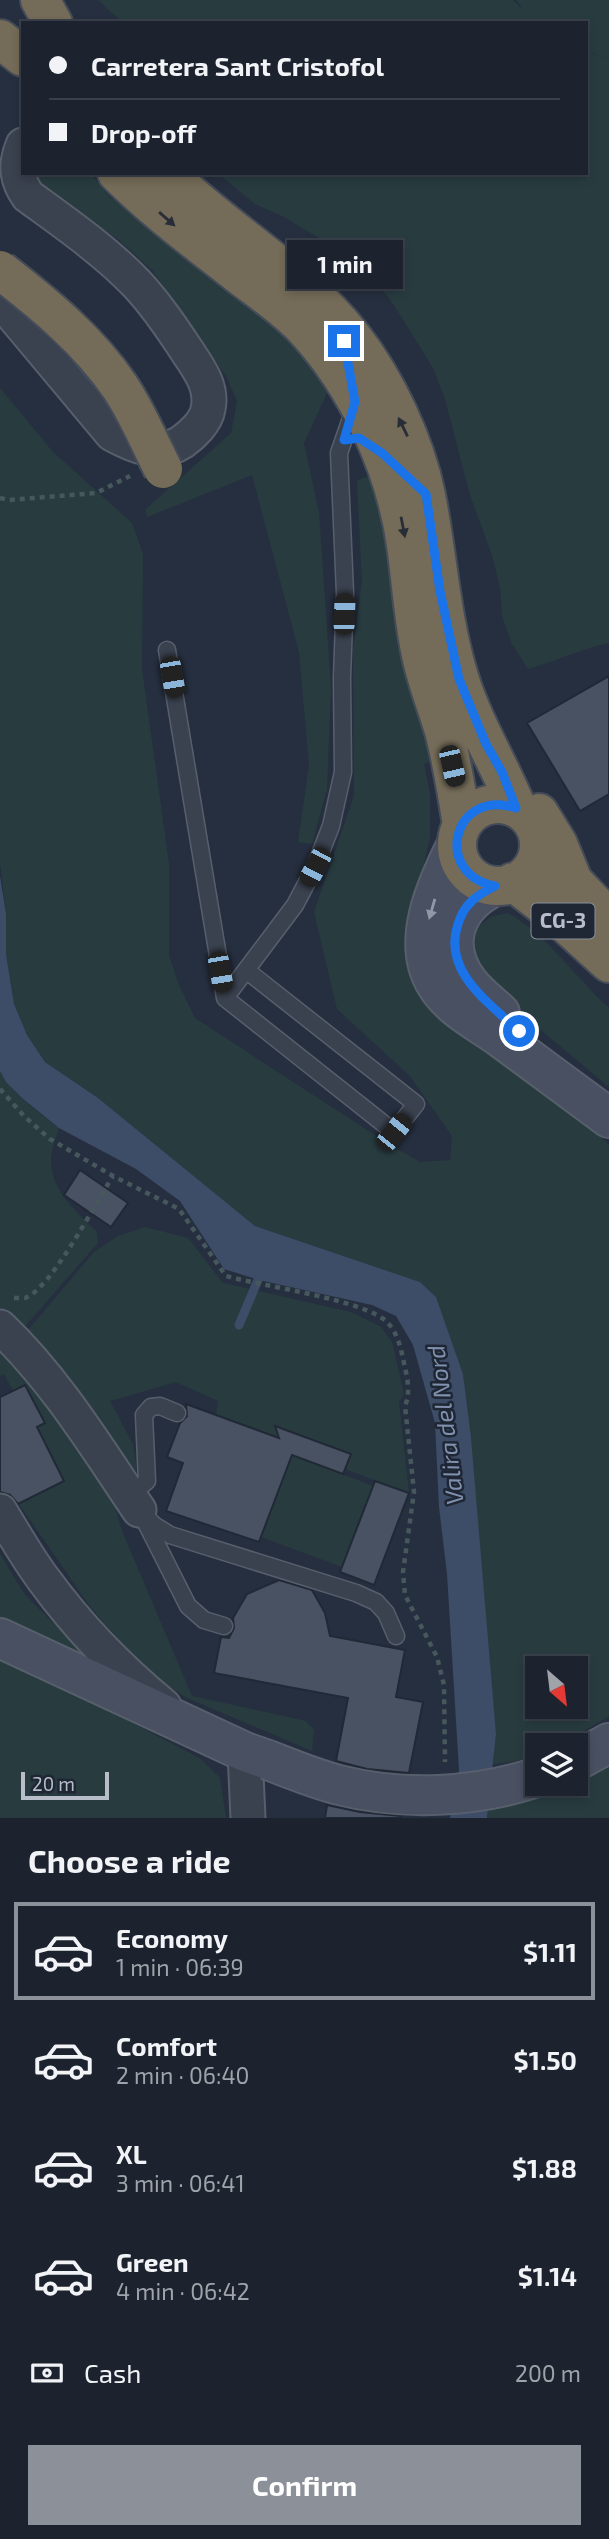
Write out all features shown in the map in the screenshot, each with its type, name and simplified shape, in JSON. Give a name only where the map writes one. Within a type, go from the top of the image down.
[{"type":"highway","points":[[40,0],[52,21]]},
{"type":"highway","points":[[0,39],[21,55]]},
{"type":"highway","name":"CG-3","points":[[119,175],[178,228],[302,326],[321,347],[382,453],[398,504],[406,544],[420,651],[456,785],[458,856],[468,873],[485,884],[550,867],[573,881],[609,919]]},
{"type":"highway","name":"CG-3","points":[[169,175],[203,206],[298,282],[339,321],[365,357],[407,434],[426,494],[440,591],[459,679],[516,808],[528,816],[539,841],[515,874]]},
{"type":"highway","points":[[0,270],[97,356],[172,456]]},
{"type":"highway","name":"CG-3","points":[[502,772],[533,803],[558,844],[573,881]]},
{"type":"highway","points":[[459,835],[480,807],[504,804],[516,808]]},
{"type":"highway","name":"CG-3","points":[[515,874],[609,963]]},
{"type":"main road","points":[[459,835],[443,873],[429,918],[425,946],[429,968],[436,984],[464,1013],[609,1116]]},
{"type":"main road","points":[[515,874],[468,902],[454,933],[456,959],[470,985],[609,1116]]},
{"type":"main road","points":[[0,1638],[256,1756],[341,1785],[412,1794],[444,1794],[481,1790],[525,1780]]},
{"type":"main road","points":[[588,1754],[609,1743]]},
{"type":"street","points":[[0,300],[113,434],[134,446],[163,450],[172,456],[199,427],[208,412],[209,396],[202,374],[173,330],[136,283],[78,233],[28,196],[18,177],[17,164],[21,151]]},
{"type":"street","points":[[6,1322],[131,1497]]},
{"type":"street","points":[[0,1511],[43,1579],[86,1634],[123,1672],[184,1724]]},
{"type":"street","points":[[248,1818],[256,1756]]},
{"type":"lane","points":[[225,998],[295,905],[315,867],[331,826],[343,772],[345,593],[339,453],[355,402],[339,321]]},
{"type":"lane","points":[[344,440],[359,438],[382,453],[426,494]]},
{"type":"lane","points":[[167,650],[225,998],[394,1132],[416,1104],[246,970]]},
{"type":"lane","points":[[177,1413],[160,1406],[151,1407],[144,1415],[147,1481],[138,1489],[130,1489],[131,1497],[188,1606],[204,1620],[224,1626]]},
{"type":"lane","points":[[131,1497],[154,1525],[170,1535],[300,1574],[376,1602],[386,1613],[396,1636]]},
{"type":"path","points":[[0,498],[9,500],[96,493],[172,456]]},
{"type":"path","points":[[0,1089],[24,1116],[50,1139],[113,1177],[179,1209],[226,1276],[360,1308],[386,1321],[395,1334],[401,1349],[408,1388],[409,1397],[405,1406],[414,1492],[403,1572],[405,1595],[437,1657],[444,1685],[445,1775]]},
{"type":"path","points":[[6,1322],[24,1298],[42,1286],[63,1259],[113,1177]]},
{"type":"green space","points":[[98,0],[513,0],[523,10],[517,0],[609,0],[609,643],[528,669],[512,644],[502,616],[500,588],[492,555],[470,495],[445,399],[433,368],[399,313],[383,290],[337,249],[284,217],[255,204],[219,175],[588,175],[588,53],[606,58],[588,52],[588,21],[121,21]]},
{"type":"green space","points":[[37,175],[92,175],[109,196],[246,300],[305,352],[327,393],[304,443],[319,513],[331,687],[327,789],[312,844],[298,842],[309,765],[299,652],[252,475],[147,517],[145,510],[231,433],[237,401],[226,376],[153,271],[118,239],[55,198],[40,184]]},
{"type":"green space","points":[[0,388],[53,452],[132,523],[143,554],[142,669],[169,864],[169,956],[195,1018],[420,1162],[450,1160],[452,1136],[410,1076],[337,1009],[314,912],[354,796],[353,651],[362,581],[357,481],[365,477],[372,478],[383,511],[437,758],[424,764],[430,794],[430,837],[418,890],[410,950],[609,1145],[609,1716],[580,1733],[525,1733],[525,1760],[493,1764],[496,1734],[463,1374],[436,1297],[420,1282],[255,1226],[98,1098],[45,1062],[27,1035],[14,1004],[6,954],[6,914],[0,863]]},
{"type":"green space","points":[[508,913],[549,945],[609,1008],[609,1087],[535,1025],[487,979],[476,964],[472,944],[478,927],[492,916]]},
{"type":"green space","points":[[0,1071],[19,1095],[59,1128],[51,1156],[55,1182],[66,1200],[97,1232],[98,1243],[20,1332],[0,1316]]},
{"type":"green space","points":[[145,1227],[188,1238],[223,1283],[351,1312],[381,1327],[392,1342],[404,1394],[399,1402],[409,1493],[289,1448],[216,1415],[218,1401],[176,1382],[110,1401],[133,1444],[137,1470],[131,1473],[88,1404],[22,1337],[94,1252],[118,1236]]},
{"type":"green space","points":[[0,1344],[109,1486],[122,1531],[192,1696],[306,1721],[314,1730],[312,1751],[185,1697],[145,1670],[89,1605],[19,1504],[64,1480],[37,1427],[44,1423],[25,1385],[13,1391],[4,1374],[0,1376]]},
{"type":"green space","points":[[292,1455],[373,1486],[342,1567],[261,1537]]},
{"type":"green space","points":[[0,1554],[25,1595],[104,1674],[0,1621]]},
{"type":"green space","points":[[0,1657],[47,1678],[201,1759],[220,1778],[226,1818],[0,1818]]},
{"type":"green space","points":[[609,1761],[609,1818],[487,1818],[488,1809],[526,1796],[588,1796],[588,1772]]},
{"type":"water","name":"Valira del Nord","points":[[0,876],[6,914],[6,954],[14,1004],[27,1035],[45,1062],[98,1098],[255,1226],[420,1282],[436,1297],[463,1374],[471,1438],[496,1734],[487,1818],[450,1818],[459,1770],[447,1574],[439,1507],[435,1423],[413,1345],[396,1316],[372,1305],[259,1280],[224,1269],[180,1201],[136,1169],[59,1128],[6,1082],[0,1071]]},
{"type":"building","points":[[609,676],[609,794],[580,811],[527,723]]},
{"type":"building","points":[[80,1170],[128,1203],[111,1227],[64,1195]]},
{"type":"building","points":[[25,1385],[45,1423],[37,1427],[64,1481],[18,1504],[10,1495],[0,1492],[0,1397]]},
{"type":"building","points":[[186,1404],[279,1438],[275,1426],[351,1454],[343,1474],[292,1455],[259,1542],[166,1511],[183,1463],[167,1457],[180,1423],[187,1416]]},
{"type":"building","points":[[375,1481],[409,1493],[374,1585],[340,1572]]},
{"type":"building","points":[[279,1580],[312,1590],[325,1613],[330,1636],[405,1650],[396,1697],[423,1702],[409,1773],[367,1769],[336,1761],[348,1698],[214,1673],[221,1637],[229,1638],[234,1628],[233,1618],[247,1594]]},
{"type":"building","points":[[327,1805],[360,1812],[401,1816],[325,1818]]},
{"type":"waterway","points":[[239,1325],[263,1268]]},
{"type":"route","points":[[344,341],[355,402],[344,440],[359,438],[382,453],[426,494],[440,591],[459,679],[516,808],[504,804],[480,807],[469,815],[457,835],[456,846],[462,865],[476,879],[495,886],[468,902],[454,933],[454,946],[456,959],[470,985],[519,1031]]}]
